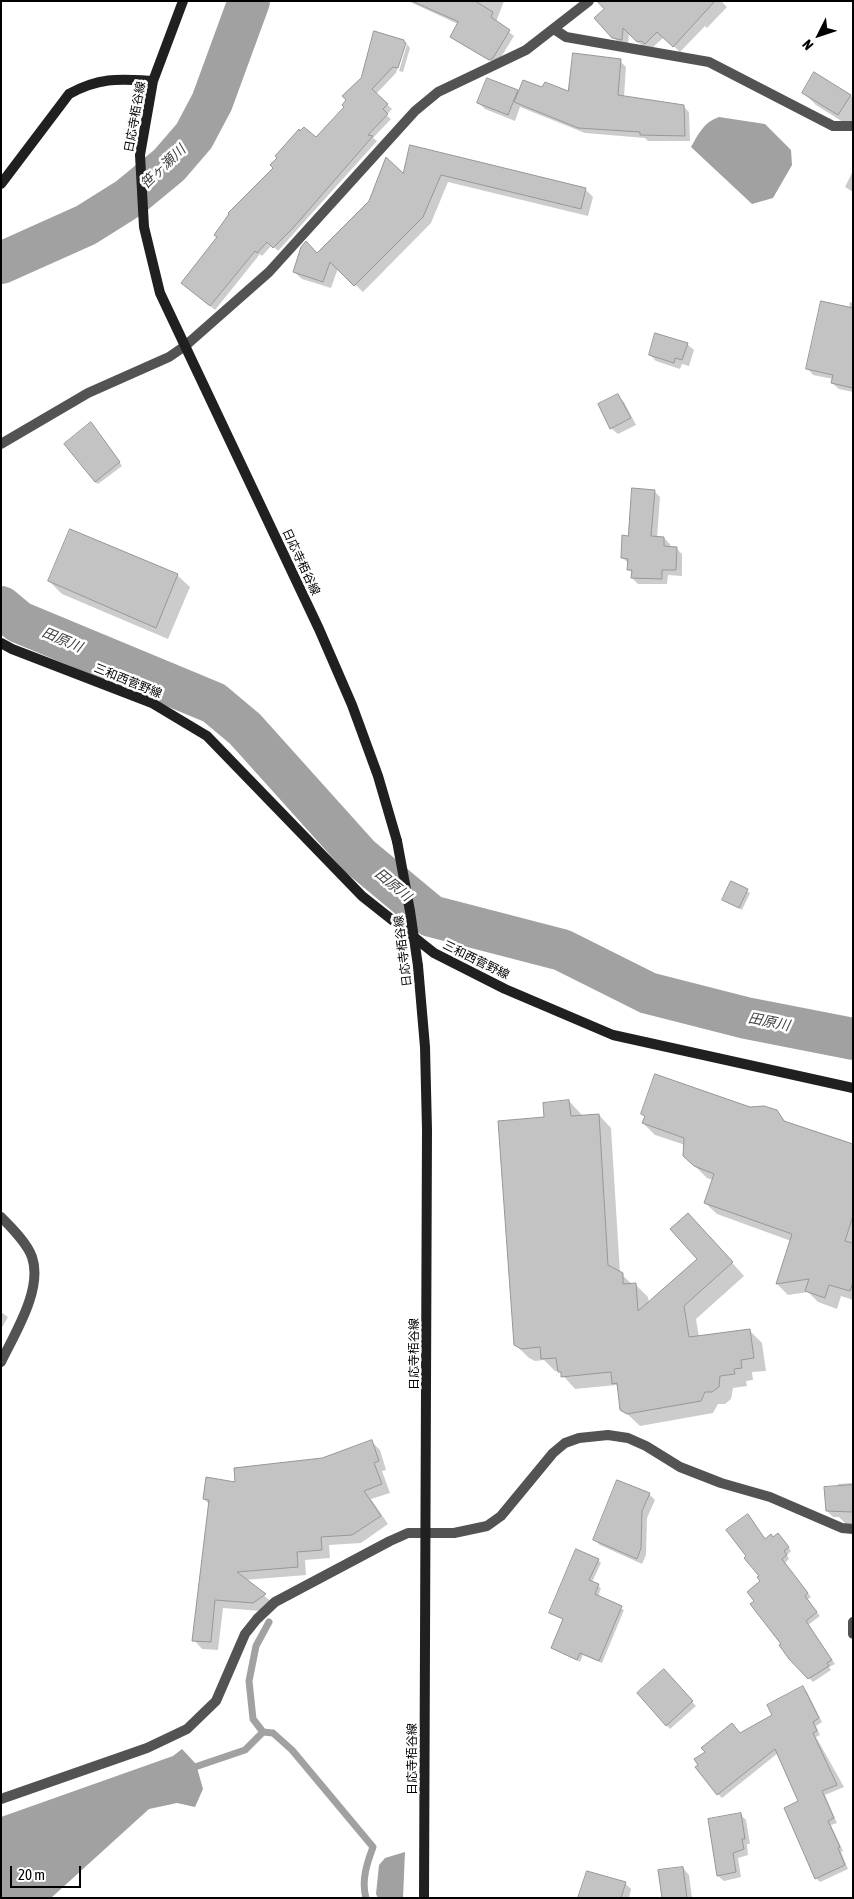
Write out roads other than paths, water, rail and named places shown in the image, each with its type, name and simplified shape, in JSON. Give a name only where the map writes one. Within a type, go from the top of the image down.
[{"type":"main road","name":"日応寺栢谷線","points":[[183,1],[153,81],[140,155],[144,226],[160,293],[319,629],[352,704],[378,776],[397,841],[418,966],[427,1130],[424,1898]]},
{"type":"main road","points":[[1,184],[69,94],[84,86],[114,79],[153,81]]},
{"type":"main road","name":"三和西菅野線","points":[[1,643],[12,650],[152,703],[207,736],[362,896],[434,954],[505,989],[614,1035],[853,1088]]},
{"type":"street","points":[[1,444],[88,393],[169,357],[184,346],[269,272],[416,111],[438,92],[526,50],[589,1]]},
{"type":"street","points":[[554,30],[566,37],[709,62],[833,126],[853,126]]},
{"type":"street","points":[[1,1217],[16,1232],[32,1256],[35,1279],[30,1298],[1,1362]]},
{"type":"street","points":[[1,1799],[147,1748],[187,1729],[216,1701],[245,1634],[257,1618],[276,1602],[408,1533],[454,1533],[487,1526],[501,1516],[553,1453],[565,1443],[578,1438],[608,1435],[628,1438],[646,1446],[680,1467],[721,1483],[770,1497],[842,1528],[853,1529]]},
{"type":"street","points":[[853,1622],[853,1634]]},
{"type":"waterway","name":"笹ヶ瀬川","points":[[1,263],[86,225],[129,198],[169,165],[194,136],[212,102],[249,1]]},
{"type":"waterway","name":"田原川","points":[[1,607],[19,622],[214,703],[245,729],[360,857],[431,916],[562,950],[648,993],[746,1018],[853,1039]]},
{"type":"waterway","points":[[269,1622],[256,1646],[249,1681],[253,1719],[263,1732],[273,1733],[292,1750],[373,1847],[364,1879],[366,1898]]},
{"type":"waterway","points":[[189,1769],[245,1750],[263,1732]]}]
